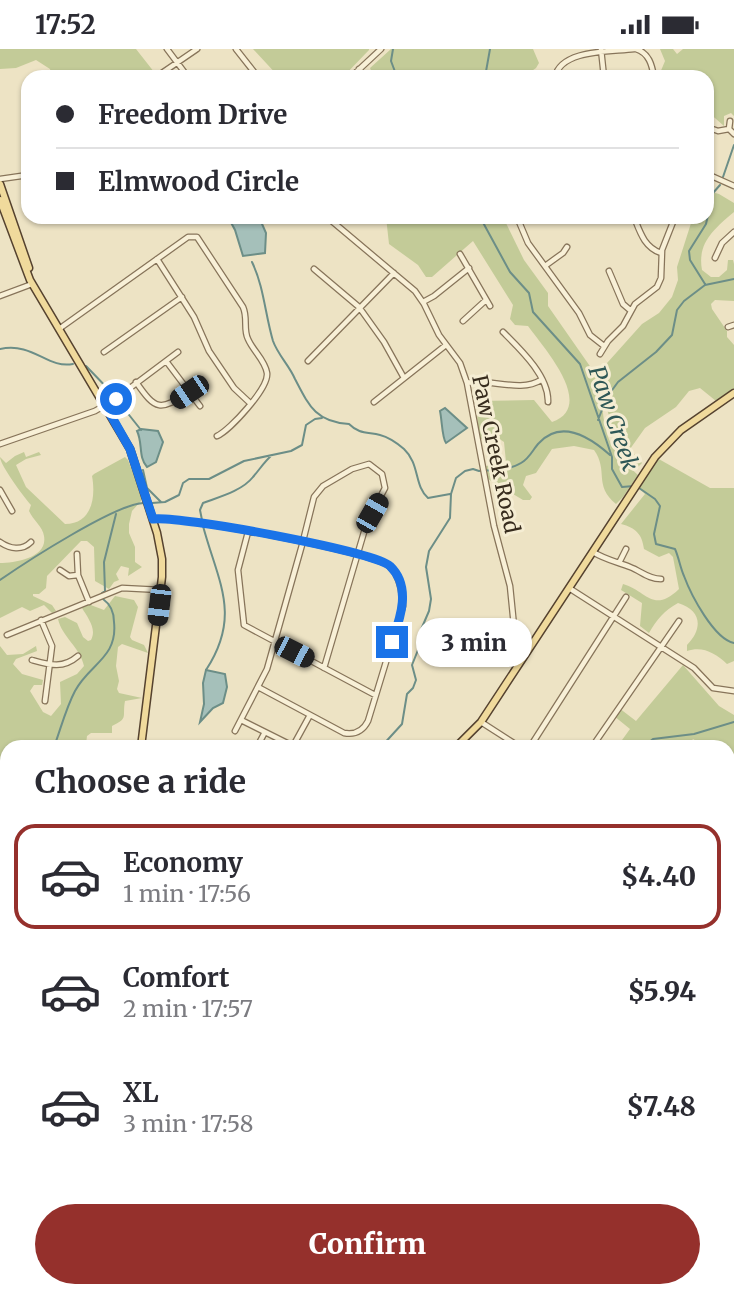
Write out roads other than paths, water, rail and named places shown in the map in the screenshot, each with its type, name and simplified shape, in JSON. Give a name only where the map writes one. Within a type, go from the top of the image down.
[{"type":"main road","points":[[0,184],[33,284]]},
{"type":"main road","points":[[0,199],[33,284],[130,449],[153,519],[161,552],[161,590],[142,740]]},
{"type":"main road","points":[[463,740],[481,722],[655,457],[672,438],[734,393]]},
{"type":"street","points":[[167,49],[183,70]]},
{"type":"street","points":[[166,70],[197,49]]},
{"type":"street","points":[[236,49],[252,70]]},
{"type":"street","points":[[359,69],[380,49]]},
{"type":"street","points":[[557,70],[568,58],[601,51],[635,49],[640,50],[650,61],[652,70]]},
{"type":"street","points":[[601,51],[603,70]]},
{"type":"street","points":[[729,129],[730,121]]},
{"type":"street","points":[[714,130],[729,129]]},
{"type":"street","points":[[729,129],[734,134]]},
{"type":"street","points":[[0,179],[21,176]]},
{"type":"street","points":[[714,177],[734,186]]},
{"type":"street","name":"Paw Creek Road","points":[[335,224],[415,291],[435,329],[460,363],[467,383],[496,535],[510,586],[518,666]]},
{"type":"street","points":[[521,224],[528,243],[579,313],[590,335],[604,346]]},
{"type":"street","points":[[637,224],[646,243],[661,253]]},
{"type":"street","points":[[600,354],[623,326],[635,304],[657,287],[661,274],[661,253],[671,224]]},
{"type":"street","points":[[715,257],[722,243],[734,232]]},
{"type":"street","points":[[58,330],[192,236],[199,239],[245,311],[246,336],[267,370],[266,384],[225,431],[217,436]]},
{"type":"street","points":[[545,266],[567,247]]},
{"type":"street","points":[[460,254],[488,303],[463,321]]},
{"type":"street","points":[[157,259],[197,321],[209,351],[234,388],[250,404]]},
{"type":"street","points":[[423,302],[469,268]]},
{"type":"street","points":[[313,269],[359,307],[384,342],[404,378]]},
{"type":"street","points":[[609,271],[623,304],[631,310]]},
{"type":"street","points":[[307,361],[394,273]]},
{"type":"street","points":[[0,296],[33,284]]},
{"type":"street","points":[[104,352],[182,297]]},
{"type":"street","points":[[503,332],[523,352],[547,390],[548,402]]},
{"type":"street","points":[[374,402],[446,345]]},
{"type":"street","points":[[0,444],[105,405],[178,352]]},
{"type":"street","points":[[166,361],[200,406]]},
{"type":"street","points":[[467,383],[480,381],[530,385],[541,380]]},
{"type":"street","points":[[136,382],[148,400],[157,406],[168,406],[189,392]]},
{"type":"street","points":[[235,730],[267,669],[303,542],[310,506],[317,492],[352,468],[369,464],[380,470],[385,485],[367,522],[324,668]]},
{"type":"street","points":[[0,490],[12,511]]},
{"type":"street","points":[[0,506],[7,502]]},
{"type":"street","points":[[153,519],[170,519],[303,542],[359,554],[381,561],[392,568],[403,601],[401,616],[366,724],[361,730],[353,734],[340,731],[258,687]]},
{"type":"street","points":[[248,532],[238,570],[243,623],[247,628],[376,695]]},
{"type":"street","points":[[0,542],[17,548],[26,546],[31,541]]},
{"type":"street","points":[[619,563],[626,549]]},
{"type":"street","points":[[593,552],[650,578],[661,579]]},
{"type":"street","points":[[77,554],[79,575],[89,602]]},
{"type":"street","points":[[60,570],[69,576],[79,575]]},
{"type":"street","points":[[7,635],[124,587],[161,590]]},
{"type":"street","points":[[569,588],[694,668],[713,688],[734,691]]},
{"type":"street","points":[[535,740],[626,597]]},
{"type":"street","points":[[41,620],[52,646],[45,701]]},
{"type":"street","points":[[597,740],[679,621]]},
{"type":"street","points":[[32,660],[51,665],[67,664],[78,656]]},
{"type":"street","points":[[297,740],[310,715]]},
{"type":"street","points":[[241,720],[280,740]]},
{"type":"street","points":[[481,722],[509,740]]},
{"type":"street","points":[[261,740],[265,732]]},
{"type":"water","points":[[232,224],[262,224],[266,233],[265,253],[243,256]]},
{"type":"water","points":[[445,408],[467,428],[446,443],[440,411]]},
{"type":"water","points":[[137,431],[158,431],[163,442],[156,462],[147,467],[142,459]]},
{"type":"water","points":[[206,670],[225,674],[227,687],[223,703],[213,708],[200,722],[204,704],[203,683]]},
{"type":"waterway","name":"Paw Creek","points":[[393,49],[391,61],[394,70]]},
{"type":"waterway","points":[[486,70],[490,49]]},
{"type":"waterway","points":[[723,177],[734,145]]},
{"type":"waterway","points":[[714,192],[720,185]]},
{"type":"waterway","name":"Paw Creek","points":[[484,224],[510,272],[529,293],[533,312],[580,364],[612,457],[612,469],[622,487],[634,486]]},
{"type":"waterway","points":[[705,284],[690,260],[689,251],[706,224]]},
{"type":"waterway","points":[[252,262],[275,346],[315,411],[329,420],[380,435],[404,449],[413,461],[421,487],[428,498],[450,494]]},
{"type":"waterway","points":[[598,420],[607,397],[618,382],[656,352],[672,335],[677,310],[684,301],[705,285],[734,279]]},
{"type":"waterway","points":[[0,349],[22,349],[55,363],[73,364]]},
{"type":"waterway","points":[[86,366],[113,394]]},
{"type":"waterway","points":[[118,401],[141,430]]},
{"type":"waterway","points":[[152,503],[165,502],[179,495],[183,483],[189,479],[209,479],[244,461],[291,451],[302,445],[306,425],[322,418]]},
{"type":"waterway","points":[[387,740],[402,724],[407,694],[416,680],[412,665],[431,599],[426,567],[429,551],[450,518],[451,494],[456,478],[473,469],[495,470],[517,465],[527,459],[539,443],[557,432],[576,433],[594,442],[610,455]]},
{"type":"waterway","points":[[202,520],[200,510],[203,503],[243,486],[272,455]]},
{"type":"waterway","points":[[143,470],[147,488],[161,502]]},
{"type":"waterway","name":"Paw Creek","points":[[639,488],[660,506],[654,534],[656,544],[675,549],[687,584],[704,615],[719,634],[734,643]]},
{"type":"waterway","points":[[0,580],[93,523],[144,503]]},
{"type":"waterway","points":[[102,593],[105,591],[104,562],[116,514]]},
{"type":"waterway","points":[[203,526],[224,598],[225,615],[217,650],[206,670]]},
{"type":"waterway","points":[[56,740],[75,691],[112,644],[113,615],[110,606],[103,599]]},
{"type":"waterway","points":[[652,740],[694,734],[734,722]]}]
